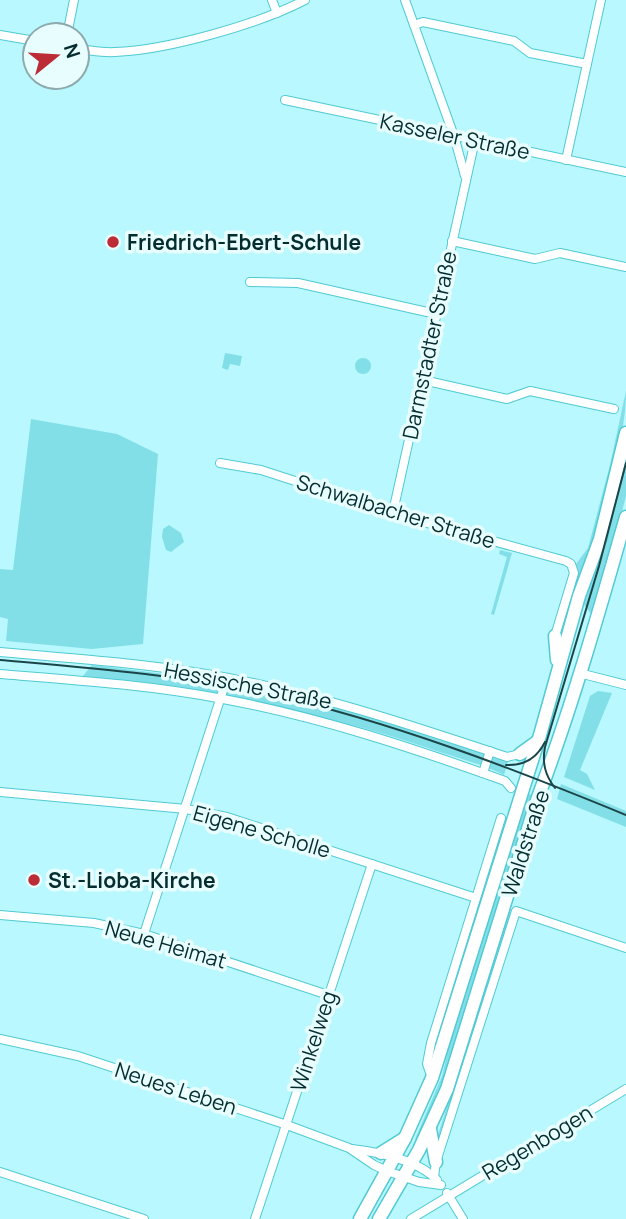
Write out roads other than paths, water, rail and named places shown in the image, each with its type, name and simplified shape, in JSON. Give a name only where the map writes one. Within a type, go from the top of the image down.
[{"type":"main road","name":"Waldstraße","points":[[360,1219],[405,1138],[432,1078],[538,741],[579,596],[600,539],[626,433]]},
{"type":"main road","name":"Waldstraße","points":[[379,1219],[430,1129],[447,1089],[600,613],[626,517]]},
{"type":"main road","points":[[555,636],[558,672]]},
{"type":"main road","points":[[520,754],[538,741]]},
{"type":"main road","points":[[508,836],[501,818],[517,806],[510,788]]},
{"type":"main road","points":[[508,895],[516,911]]},
{"type":"main road","points":[[430,1129],[436,1162]]},
{"type":"main road","points":[[381,1153],[405,1138]]},
{"type":"street","points":[[70,21],[74,0]]},
{"type":"street","points":[[272,0],[277,13]]},
{"type":"street","points":[[91,50],[115,52],[233,28],[305,0]]},
{"type":"street","name":"Darmstadter Straße","points":[[405,0],[454,136],[466,179]]},
{"type":"street","points":[[566,160],[601,0]]},
{"type":"street","points":[[414,25],[424,22],[514,41],[530,52],[587,64]]},
{"type":"street","points":[[0,35],[21,39]]},
{"type":"street","name":"Kasseler Straße","points":[[285,100],[626,172]]},
{"type":"street","name":"Darmstadter Straße","points":[[393,512],[475,140]]},
{"type":"street","points":[[452,241],[535,259],[560,253],[626,267]]},
{"type":"street","points":[[250,282],[298,283],[436,314]]},
{"type":"street","points":[[423,380],[507,398],[530,391],[614,409]]},
{"type":"street","name":"Schwalbacher Straße","points":[[220,463],[261,470],[570,564],[574,573],[555,636]]},
{"type":"street","name":"Hessische Straße","points":[[0,652],[143,666],[227,678],[346,705],[507,757],[520,754]]},
{"type":"street","points":[[579,673],[626,685]]},
{"type":"street","name":"Hessische Straße","points":[[0,674],[137,685],[221,698],[391,740],[505,781],[510,788]]},
{"type":"street","points":[[144,934],[227,678]]},
{"type":"street","points":[[483,773],[490,751]]},
{"type":"street","name":"Eigene Scholle","points":[[0,792],[186,808],[227,817],[476,898]]},
{"type":"street","name":"Waldstraße","points":[[432,1078],[427,1064],[431,1043],[501,818]]},
{"type":"street","name":"Winkelweg","points":[[255,1219],[372,864]]},
{"type":"street","points":[[516,911],[626,948]]},
{"type":"street","name":"Waldstraße","points":[[434,1177],[436,1162],[516,911]]},
{"type":"street","name":"Neue Heimat","points":[[0,915],[94,923],[144,934],[328,995]]},
{"type":"street","name":"Neues Leben","points":[[0,1039],[78,1056],[349,1148],[394,1158]]},
{"type":"street","name":"Regenbogen","points":[[448,1195],[626,1089]]},
{"type":"street","name":"Neues Leben","points":[[349,1148],[387,1171]]},
{"type":"street","points":[[394,1158],[434,1177],[463,1219]]},
{"type":"street","points":[[387,1171],[441,1185]]},
{"type":"street","points":[[0,1172],[144,1219]]},
{"type":"street","points":[[411,1219],[448,1195]]},
{"type":"tram line","points":[[555,788],[545,769],[545,747],[599,566],[626,463]]},
{"type":"tram line","points":[[0,660],[202,682],[315,705],[450,747],[626,815]]},
{"type":"tram line","points":[[506,765],[529,760],[545,742]]},
{"type":"place","name":"Friedrich-Ebert-Schule","points":[[113,242]]},
{"type":"place","name":"St.-Lioba-Kirche","points":[[34,880]]}]
